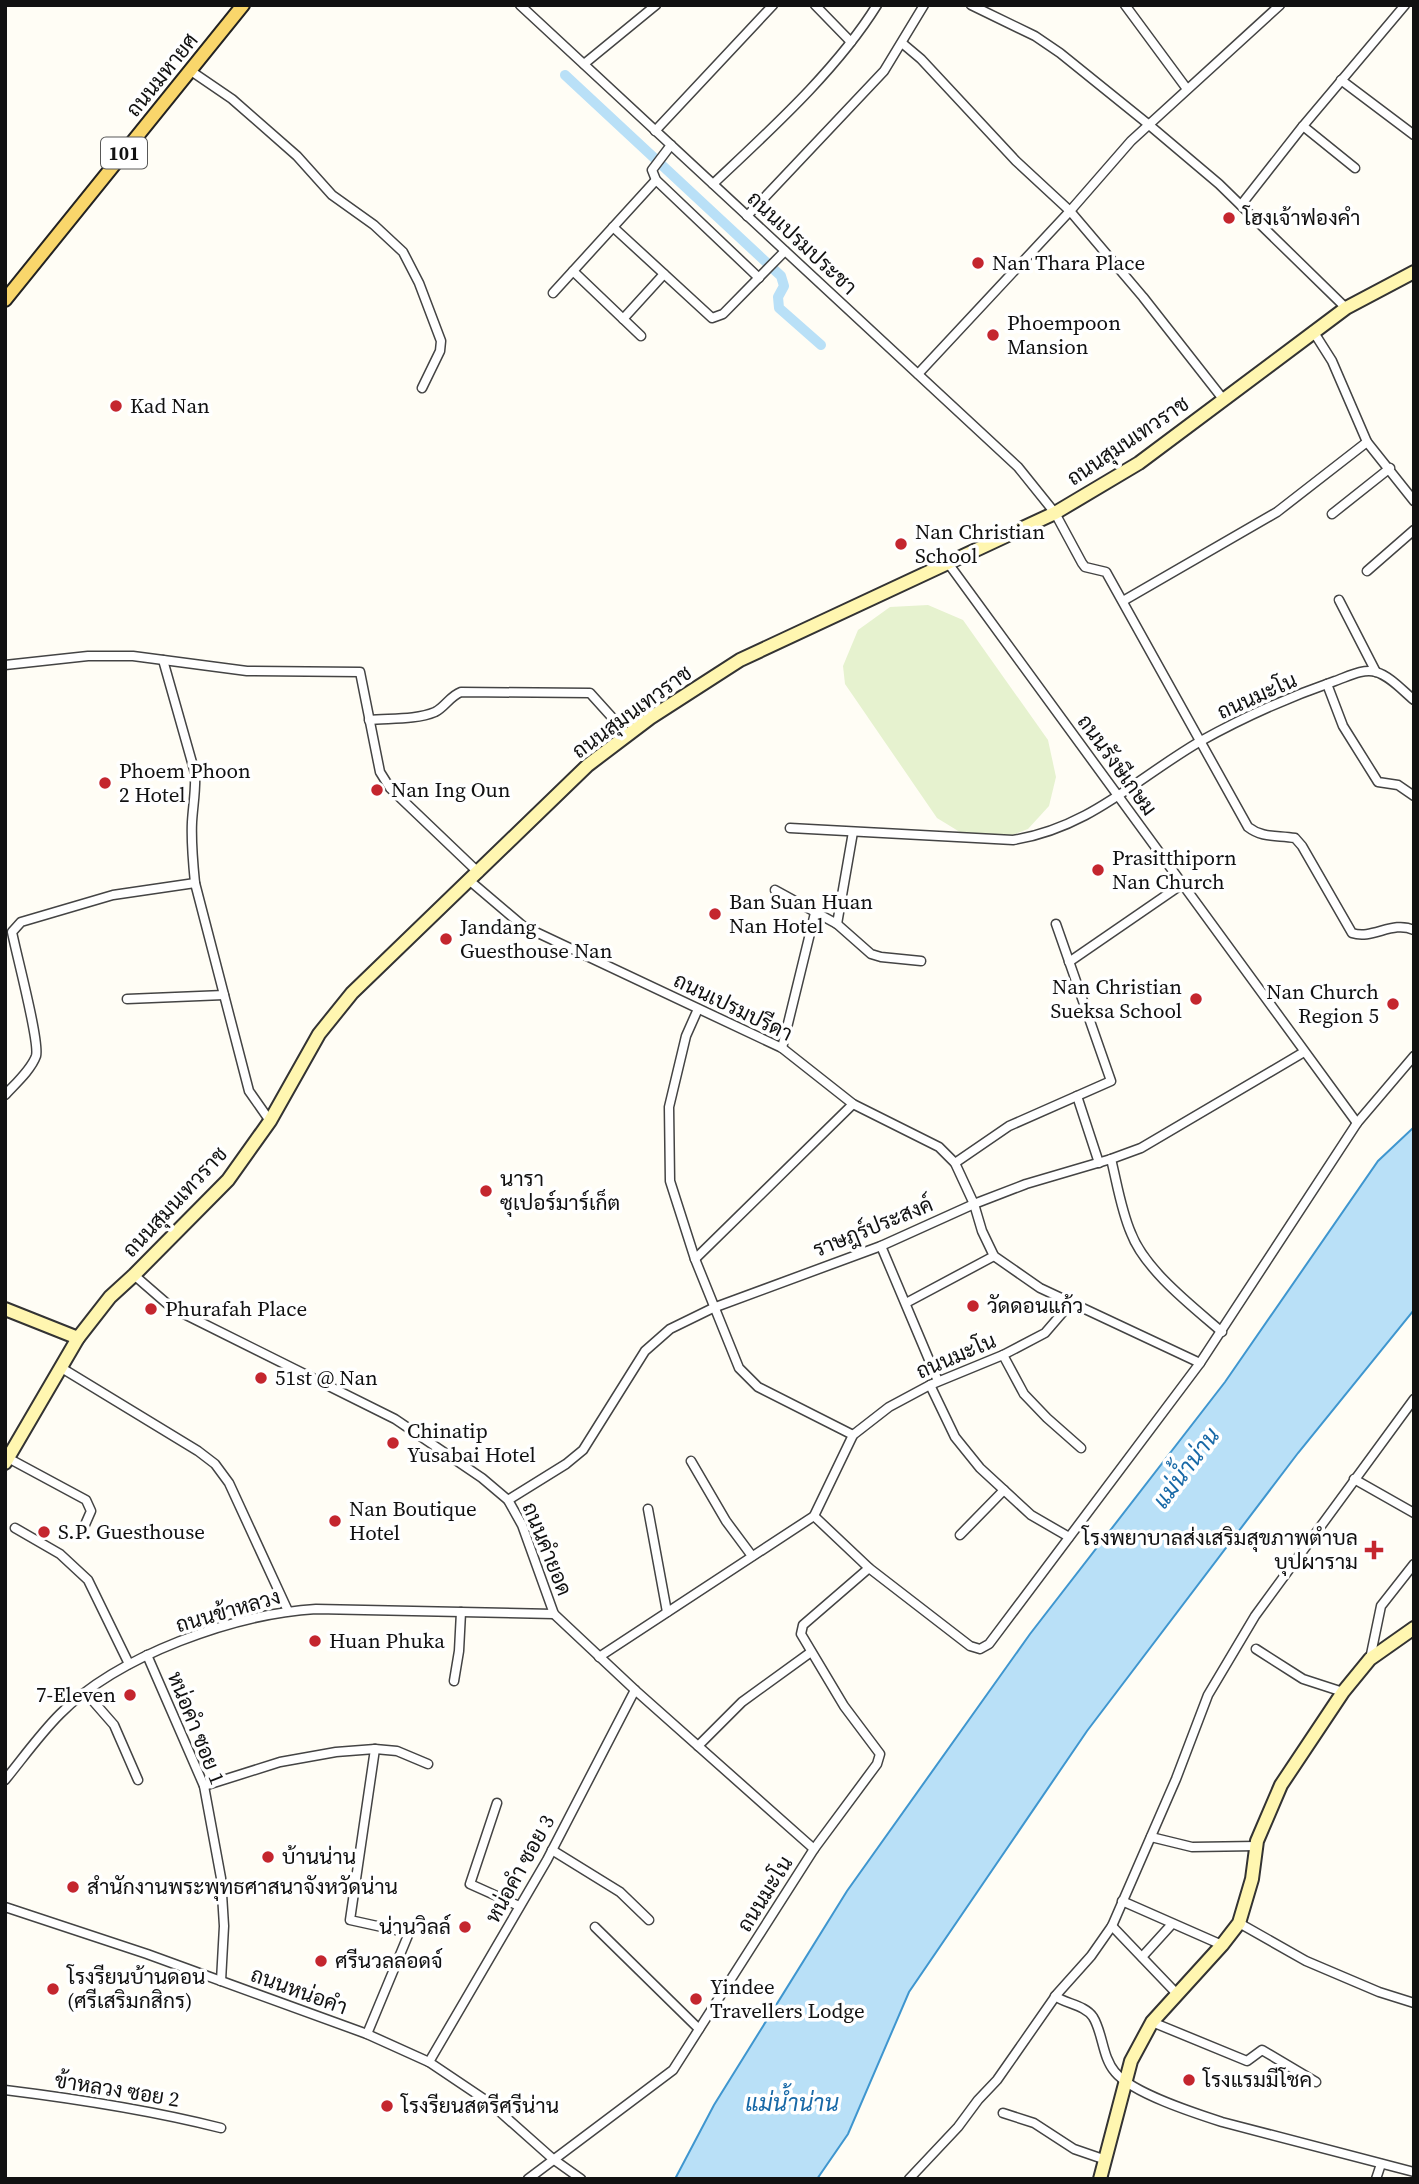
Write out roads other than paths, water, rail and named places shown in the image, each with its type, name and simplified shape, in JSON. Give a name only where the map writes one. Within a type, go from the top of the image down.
[{"type":"main road","name":"ถนนมหายศ","points":[[5,300],[243,5]]},
{"type":"street","name":"ถนนเปรมประชา","points":[[520,5],[1018,467],[1055,513],[1085,567],[1106,572],[1248,827],[1265,836],[1295,838],[1352,933],[1360,936],[1401,925],[1413,929]]},
{"type":"street","points":[[583,64],[656,5]]},
{"type":"street","points":[[655,131],[773,5]]},
{"type":"street","points":[[815,5],[851,42]]},
{"type":"street","points":[[713,184],[759,142],[851,42],[877,5]]},
{"type":"street","points":[[747,216],[884,71],[924,5]]},
{"type":"street","points":[[971,5],[1035,36],[1148,124],[1241,205],[1346,308]]},
{"type":"street","points":[[1125,5],[1187,89]]},
{"type":"street","points":[[918,374],[1148,124],[1280,5]]},
{"type":"street","points":[[1241,205],[1303,126],[1405,5]]},
{"type":"street","points":[[902,43],[921,59],[1016,160],[1070,211],[1223,399]]},
{"type":"street","points":[[191,71],[232,99],[297,156],[331,195],[374,225],[403,252],[419,282],[441,341],[440,351],[422,388]]},
{"type":"street","points":[[1341,80],[1414,135]]},
{"type":"street","points":[[1303,126],[1355,168]]},
{"type":"street","points":[[671,145],[652,170],[656,180],[759,278]]},
{"type":"street","points":[[553,293],[656,180]]},
{"type":"street","points":[[613,227],[712,318],[723,314],[785,251]]},
{"type":"street","points":[[573,271],[641,336]]},
{"type":"street","name":"ถนนสุมนเทวราช","points":[[7,1461],[78,1338],[110,1297],[228,1180],[270,1121],[319,1034],[352,993],[588,765],[627,734],[740,660],[1055,513],[1139,463],[1346,308],[1414,272]]},
{"type":"street","points":[[623,319],[664,274]]},
{"type":"street","points":[[1313,331],[1332,361],[1367,442],[1414,501]]},
{"type":"street","points":[[1123,601],[1277,512],[1367,442]]},
{"type":"street","points":[[1332,514],[1390,468]]},
{"type":"street","points":[[1367,571],[1414,530]]},
{"type":"street","name":"ถนนรังษีเกษม","points":[[948,563],[1357,1124]]},
{"type":"street","points":[[1339,600],[1376,672],[1414,700]]},
{"type":"street","points":[[5,664],[88,656],[133,656],[163,660],[195,773],[197,790],[192,819],[195,883],[249,1091],[270,1121]]},
{"type":"street","name":"ถนนเปรมปรีดา","points":[[163,660],[247,671],[360,672],[380,772],[390,788],[523,926],[782,1048],[853,1104],[939,1147],[955,1163],[995,1256],[1040,1288],[1070,1304]]},
{"type":"street","name":"ถนนมะโน","points":[[790,828],[1013,840],[1041,836],[1065,827],[1119,796],[1199,743],[1261,711],[1327,684],[1366,671],[1376,672]]},
{"type":"street","points":[[1327,684],[1343,726],[1378,782],[1398,785],[1414,796]]},
{"type":"street","points":[[369,720],[438,711],[454,694],[461,692],[590,692],[627,734]]},
{"type":"street","points":[[837,924],[853,832]]},
{"type":"street","points":[[5,1095],[24,1074],[36,1053],[35,1033],[12,932],[21,922],[113,895],[195,883]]},
{"type":"street","points":[[1069,962],[1181,885]]},
{"type":"street","points":[[775,890],[837,924],[871,954],[920,961]]},
{"type":"street","points":[[782,1048],[815,913]]},
{"type":"street","points":[[955,1163],[1010,1126],[1111,1081],[1056,924]]},
{"type":"street","points":[[127,999],[224,995]]},
{"type":"street","points":[[698,1009],[686,1036],[669,1107],[670,1181],[695,1259],[739,1368],[758,1387],[853,1435]]},
{"type":"street","name":"ราษฎร์ประสงค์","points":[[508,1500],[566,1464],[583,1450],[645,1352],[670,1329],[713,1308],[881,1246],[974,1204],[1026,1184],[1142,1147],[1304,1052]]},
{"type":"street","points":[[599,1657],[814,1516],[869,1568],[970,1646],[980,1649],[989,1644],[1200,1363],[1357,1124],[1414,1056]]},
{"type":"street","points":[[1077,1096],[1098,1163]]},
{"type":"street","points":[[695,1259],[853,1104]]},
{"type":"street","points":[[1111,1159],[1132,1236],[1155,1270],[1183,1299],[1222,1332]]},
{"type":"street","points":[[881,1246],[906,1303],[955,1437],[980,1468],[1031,1515],[1069,1537]]},
{"type":"street","points":[[906,1303],[995,1256]]},
{"type":"street","name":"ถนนคำยอด","points":[[134,1275],[172,1308],[395,1419],[482,1478],[508,1500],[523,1525],[554,1614],[814,1849]]},
{"type":"street","points":[[1070,1304],[1200,1363]]},
{"type":"street","name":"ถนนมะโน","points":[[814,1516],[853,1435],[889,1407],[934,1383],[1003,1355],[1045,1333],[1070,1304]]},
{"type":"street","points":[[5,1308],[78,1338]]},
{"type":"street","points":[[1003,1355],[1024,1394],[1081,1448]]},
{"type":"street","points":[[60,1367],[215,1464],[229,1483],[288,1611]]},
{"type":"street","points":[[909,2179],[997,2080],[1055,1996],[1091,1956],[1112,1926],[1176,1779],[1208,1695],[1255,1616],[1414,1399]]},
{"type":"street","points":[[7,1461],[86,1500],[91,1511],[84,1527]]},
{"type":"street","points":[[691,1461],[726,1521],[752,1556]]},
{"type":"street","points":[[1354,1479],[1414,1513]]},
{"type":"street","points":[[960,1535],[1004,1490]]},
{"type":"street","points":[[648,1509],[667,1612]]},
{"type":"street","points":[[15,1528],[60,1555],[88,1580],[129,1664]]},
{"type":"street","points":[[1370,1659],[1381,1606],[1414,1564]]},
{"type":"street","name":"ถนนมะโน","points":[[528,2179],[673,2070],[814,1849],[877,1764],[880,1754],[844,1706],[800,1634],[803,1625],[869,1568]]},
{"type":"street","name":"ถนนข้าหลวง","points":[[5,1780],[62,1713],[86,1693],[129,1664],[213,1630],[288,1611],[337,1609],[554,1614]]},
{"type":"street","points":[[454,1681],[461,1612]]},
{"type":"street","points":[[1100,2179],[1131,2061],[1152,2022],[1223,1945],[1239,1923],[1252,1879],[1257,1846],[1268,1812],[1281,1785],[1343,1692],[1370,1659],[1414,1628]]},
{"type":"street","points":[[1256,1649],[1303,1679],[1343,1692]]},
{"type":"street","points":[[698,1746],[742,1702],[811,1652]]},
{"type":"street","name":"หน่อคำ ซอย 1","points":[[147,1656],[204,1786],[221,1878],[225,1926],[221,1981]]},
{"type":"street","name":"หน่อคำ ซอย 3","points":[[429,2062],[552,1850],[635,1690]]},
{"type":"street","points":[[86,1693],[114,1725],[138,1780]]},
{"type":"street","points":[[204,1786],[280,1762],[336,1752],[374,1749],[397,1751],[428,1764]]},
{"type":"street","points":[[367,2034],[409,1933],[350,1920],[374,1749]]},
{"type":"street","points":[[497,1803],[470,1884],[519,1906]]},
{"type":"street","points":[[1151,1837],[1192,1847],[1257,1846]]},
{"type":"street","points":[[552,1850],[620,1892],[649,1920]]},
{"type":"street","points":[[1122,1902],[1223,1945]]},
{"type":"street","name":"ถนนหน่อคำ","points":[[5,1907],[148,1954],[367,2034],[429,2062],[490,2103],[553,2159],[581,2179]]},
{"type":"street","points":[[1239,1923],[1306,1961],[1379,1992],[1414,2003]]},
{"type":"street","points":[[1142,1957],[1172,1924]]},
{"type":"street","points":[[1112,1926],[1178,1995]]},
{"type":"street","points":[[595,1927],[699,2029]]},
{"type":"street","points":[[1055,1996],[1092,2015],[1112,2069],[1126,2083],[1222,2122],[1414,2172]]},
{"type":"street","points":[[1152,2022],[1247,2061],[1262,2050],[1316,2082]]},
{"type":"street","name":"ข้าหลวง ซอย 2","points":[[5,2091],[166,2113],[221,2128]]},
{"type":"street","points":[[1003,2113],[1034,2123],[1074,2149],[1106,2160]]},
{"type":"street","points":[[1376,2179],[1381,2164]]},
{"type":"water","name":"แม่น้ำน่าน","points":[[1414,1127],[1414,1310],[1298,1453],[1087,1731],[909,1992],[848,2134],[817,2179],[675,2179],[714,2105],[847,1891],[1030,1634],[1225,1382],[1378,1161]]},
{"type":"waterway","points":[[565,75],[781,276],[784,286],[778,297],[779,308],[821,345]]},
{"type":"place","name":"โฮงเจ้าฟองคำ","points":[[1229,218]]},
{"type":"place","name":"Nan Thara Place","points":[[978,263]]},
{"type":"place","name":"Phoempoon Mansion","points":[[993,335]]},
{"type":"place","name":"Kad Nan","points":[[116,406]]},
{"type":"place","name":"Nan Christian School","points":[[901,544]]},
{"type":"place","name":"Phoem Phoon 2 Hotel","points":[[105,783]]},
{"type":"place","name":"Nan Ing Oun","points":[[377,790]]},
{"type":"place","name":"Prasitthiporn Nan Church","points":[[1098,870]]},
{"type":"place","name":"Ban Suan Huan Nan Hotel","points":[[715,914]]},
{"type":"place","name":"Jandang Guesthouse Nan","points":[[446,939]]},
{"type":"place","name":"Nan Christian Sueksa School","points":[[1196,999]]},
{"type":"place","name":"Nan Church Region 5","points":[[1393,1004]]},
{"type":"place","name":"นารา ซุเปอร์มาร์เก็ต","points":[[486,1191]]},
{"type":"place","name":"วัดดอนแก้ว","points":[[973,1306]]},
{"type":"place","name":"Phurafah Place","points":[[151,1309]]},
{"type":"place","name":"51st @ Nan","points":[[261,1378]]},
{"type":"place","name":"Chinatip Yusabai Hotel","points":[[393,1443]]},
{"type":"place","name":"Nan Boutique Hotel","points":[[335,1521]]},
{"type":"place","name":"S.P. Guesthouse","points":[[44,1532]]},
{"type":"place","name":"โรงพยาบาลส่งเสริมสุขภาพตำบล บุปผาราม","points":[[1374,1550]]},
{"type":"place","name":"Huan Phuka","points":[[315,1641]]},
{"type":"place","name":"7-Eleven","points":[[130,1695]]},
{"type":"place","name":"บ้านน่าน","points":[[268,1857]]},
{"type":"place","name":"สำนักงานพระพุทธศาสนาจังหวัดน่าน","points":[[73,1887]]},
{"type":"place","name":"น่านวิลล์","points":[[465,1927]]},
{"type":"place","name":"ศรีนวลลอดจ์","points":[[321,1961]]},
{"type":"place","name":"โรงรียนบ้านดอน (ศรีเสริมกสิกร)","points":[[53,1989]]},
{"type":"place","name":"Yindee Travellers Lodge","points":[[696,1999]]},
{"type":"place","name":"โรงแรมมีโชค","points":[[1189,2080]]},
{"type":"place","name":"โรงรียนสตรีศรีน่าน","points":[[387,2106]]}]
